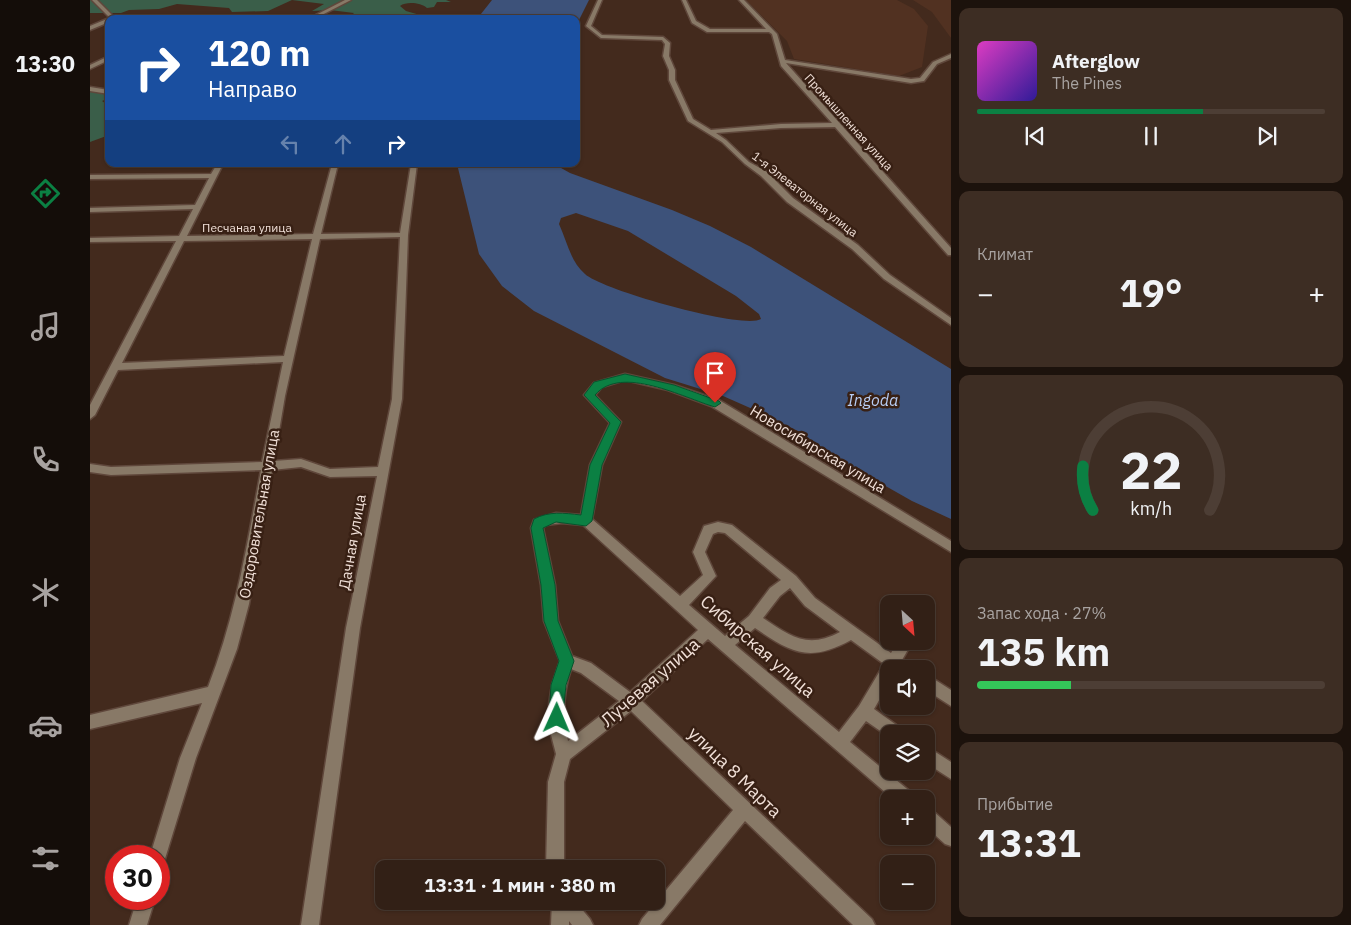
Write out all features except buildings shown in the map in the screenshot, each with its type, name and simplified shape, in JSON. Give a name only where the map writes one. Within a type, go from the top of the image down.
[{"type":"street","points":[[318,15],[349,0]]},
{"type":"street","name":"1-я Элеваторная улица","points":[[600,0],[588,26],[601,36],[663,39],[668,44],[666,56],[672,70],[672,80],[690,120],[724,141],[747,163],[764,174],[790,200],[855,247],[887,277],[951,322]]},
{"type":"street","points":[[684,0],[694,22],[709,31],[770,30]]},
{"type":"street","name":"Промышленная улица","points":[[741,0],[770,30],[778,42],[782,61],[951,253]]},
{"type":"street","points":[[93,1],[109,15]]},
{"type":"street","points":[[90,24],[105,21]]},
{"type":"street","points":[[90,28],[105,21]]},
{"type":"street","points":[[782,61],[911,81],[922,80],[935,63],[951,56]]},
{"type":"street","points":[[90,67],[105,60]]},
{"type":"street","points":[[90,89],[105,91]]},
{"type":"street","points":[[711,132],[781,126],[836,124]]},
{"type":"street","points":[[90,415],[218,167]]},
{"type":"street","name":"Оздоровительная улица","points":[[161,845],[188,758],[230,649],[242,604],[288,359],[334,167]]},
{"type":"street","name":"Дачная улица","points":[[310,925],[353,628],[397,399],[404,236],[414,167]]},
{"type":"street","points":[[90,177],[213,176]]},
{"type":"street","points":[[90,210],[199,207]]},
{"type":"street","name":"Песчаная улица","points":[[90,240],[404,236]]},
{"type":"street","points":[[116,367],[288,359]]},
{"type":"street","name":"Новосибирская улица","points":[[586,521],[596,465],[616,422],[589,395],[598,385],[625,377],[670,387],[715,403],[951,547]]},
{"type":"street","points":[[90,468],[112,472],[301,463],[330,472],[382,471]]},
{"type":"street","points":[[556,860],[556,782],[564,754],[558,731],[556,704],[566,661],[551,621],[548,585],[537,528],[538,523],[543,520],[556,518],[586,521]]},
{"type":"street","name":"Сибирская улица","points":[[586,521],[725,645],[895,790]]},
{"type":"street","points":[[680,605],[710,576],[699,552],[708,530],[718,527],[728,529],[791,580],[810,602],[889,660]]},
{"type":"street","points":[[725,645],[754,620],[775,592],[791,580]]},
{"type":"street","points":[[754,620],[789,643],[815,648],[832,645],[852,633]]},
{"type":"street","name":"Лучевая улица","points":[[564,754],[631,700],[708,630]]},
{"type":"street","name":"улица 8 Марта","points":[[566,661],[586,668],[631,700],[866,925]]},
{"type":"street","points":[[840,743],[864,711],[880,683]]},
{"type":"street","points":[[935,687],[951,699]]},
{"type":"street","points":[[90,722],[212,693]]},
{"type":"street","points":[[864,711],[884,725]]},
{"type":"street","points":[[935,760],[951,771]]},
{"type":"street","points":[[648,925],[744,808]]},
{"type":"street","points":[[935,824],[951,838]]},
{"type":"street","points":[[138,925],[143,910]]},
{"type":"street","points":[[560,925],[561,910]]},
{"type":"street","points":[[570,910],[584,925]]},
{"type":"shaded area","points":[[746,0],[897,0],[914,9],[928,26],[922,67],[899,76],[794,59],[787,41]]},
{"type":"shaded area","points":[[913,0],[951,0],[951,38],[932,12]]},
{"type":"green space","points":[[90,0],[292,0],[268,11],[232,12],[229,8],[177,4],[159,9],[129,10],[121,13],[90,13]]},
{"type":"green space","points":[[292,0],[446,0],[451,2],[437,2],[434,7],[427,8],[414,3],[400,6],[406,11],[420,15],[352,15],[354,13],[330,10],[312,11],[324,4]]},
{"type":"green space","points":[[90,89],[105,92],[105,100],[102,101],[105,103],[105,136],[90,142]]},
{"type":"water","points":[[492,0],[589,0],[580,18],[580,15],[480,15]]},
{"type":"water","name":"Ingoda","points":[[458,167],[559,167],[570,173],[672,210],[710,226],[751,247],[951,369],[951,519],[912,501],[838,459],[800,432],[723,396],[665,378],[534,311],[502,286],[479,254]],"holes":[[[576,213],[628,231],[736,296],[759,314],[761,319],[749,321],[702,314],[643,298],[597,281],[580,269],[569,251],[559,224],[561,218]]]},
{"type":"route","points":[[557,718],[556,704],[566,661],[551,621],[548,585],[537,528],[538,523],[543,520],[556,518],[586,521],[596,465],[616,422],[589,395],[598,385],[625,377],[670,387],[715,403]]}]
